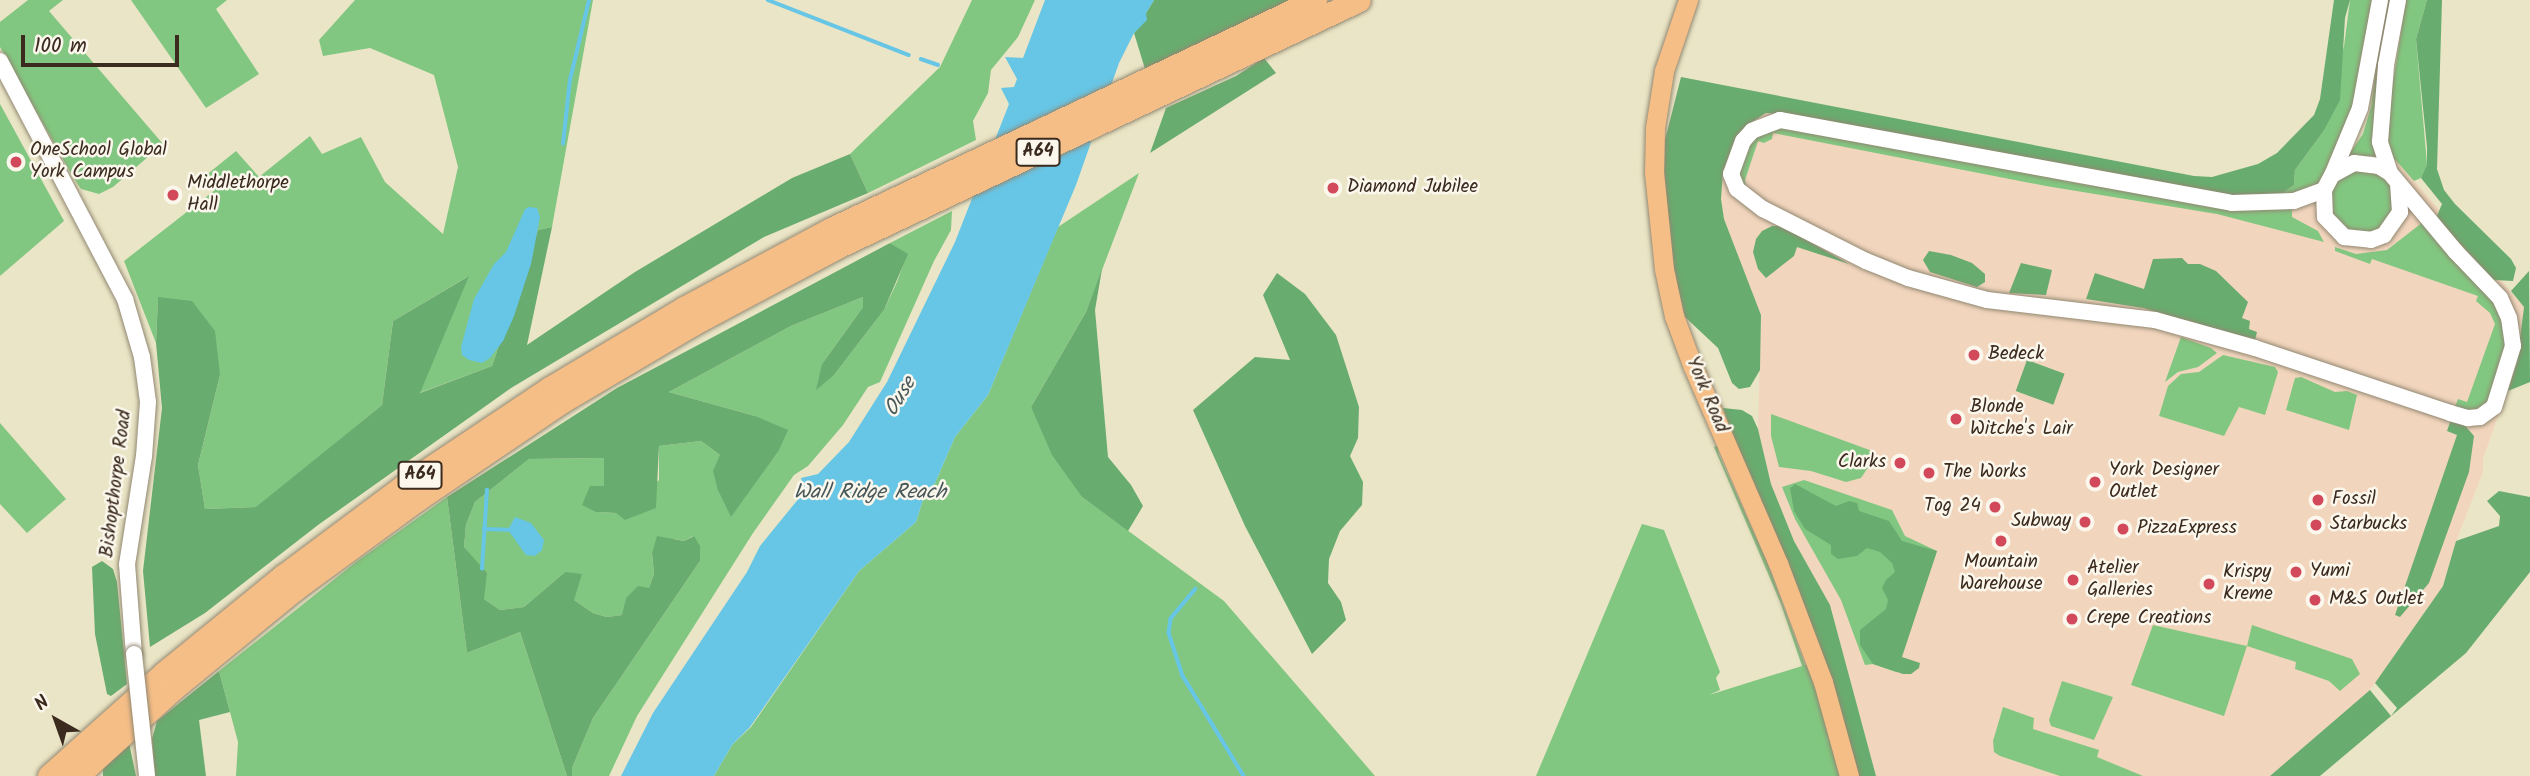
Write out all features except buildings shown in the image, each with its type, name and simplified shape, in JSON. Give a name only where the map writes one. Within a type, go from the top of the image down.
[{"type":"highway","name":"A64","points":[[1235,48],[1315,0]]},
{"type":"highway","name":"A64","points":[[49,776],[164,673],[283,576],[405,485],[572,375],[684,308],[1235,48],[1359,0]]},
{"type":"highway","name":"A64","points":[[77,776],[174,688],[285,597],[418,499],[572,396],[833,239]]},
{"type":"main road","name":"York Road","points":[[1688,0],[1664,71],[1655,128],[1654,172],[1664,269],[1674,316],[1693,367],[1778,563],[1823,682],[1849,776]]},
{"type":"street","points":[[2380,0],[2360,108],[2324,190],[2325,217],[2333,229],[2344,237],[2371,240],[2384,235],[2400,212],[2394,179],[2380,142],[2386,65],[2398,0]]},
{"type":"street","name":"Bishopthorpe Road","points":[[0,61],[125,299],[142,357],[148,402],[144,456],[127,564],[147,776]]},
{"type":"street","points":[[2324,190],[2304,200],[2232,203],[1780,120],[1752,131],[1743,142],[1731,174],[1737,189],[1763,209],[1874,265],[1918,282],[1994,301],[2155,320],[2255,348],[2450,413],[2468,418],[2480,417],[2494,407],[2512,345],[2509,318],[2500,298],[2456,252],[2394,179],[2367,162],[2342,167],[2332,175]]},
{"type":"shaded area","points":[[1766,113],[1793,115],[2233,196],[2392,156],[2524,307],[2517,362],[2483,459],[2483,472],[2456,541],[2443,586],[2370,690],[2270,776],[1876,776],[1830,605],[1794,541],[1771,484],[1758,429],[1761,315],[1724,219],[1721,199],[1723,172],[1734,142],[1747,125]]},
{"type":"green space","points":[[28,0],[63,0],[49,11],[163,144],[113,187],[99,194],[81,189],[0,47],[0,22]]},
{"type":"green space","points":[[131,0],[227,0],[216,9],[259,74],[206,108]]},
{"type":"green space","points":[[355,0],[593,0],[552,227],[538,230],[492,366],[419,393],[467,277],[393,321],[382,405],[257,507],[205,509],[198,465],[220,375],[158,298],[156,343],[124,261],[215,190],[205,176],[236,151],[259,177],[310,136],[322,154],[361,137],[385,182],[443,234],[458,167],[434,75],[370,48],[323,56],[319,40]]},
{"type":"green space","points":[[972,0],[1035,0],[1018,37],[991,70],[988,93],[973,121],[976,140],[868,193],[850,154],[940,67]]},
{"type":"green space","points":[[1154,0],[1296,0],[1145,69],[1134,33],[1146,20],[1146,13]]},
{"type":"green space","points":[[2334,0],[2350,0],[2345,18],[2340,100],[2323,132],[2295,170],[2294,185],[2280,195],[2233,196],[1793,115],[1766,113],[1747,125],[1734,142],[1723,172],[1721,199],[1724,219],[1761,315],[1760,370],[1750,387],[1739,389],[1732,383],[1718,348],[1685,317],[1670,255],[1664,190],[1665,140],[1681,77],[2194,176],[2212,177],[2258,164],[2277,153],[2314,115],[2320,99]]},
{"type":"green space","points":[[2350,0],[2373,0],[2357,109],[2320,183],[2306,193],[2280,195],[2294,185],[2295,170],[2323,132],[2344,46]]},
{"type":"green space","points":[[2386,0],[2391,0],[2374,143],[2376,156],[2348,156],[2363,134],[2371,107]]},
{"type":"green space","points":[[2406,0],[2427,0],[2416,39],[2427,164],[2421,178],[2414,181],[2392,156],[2388,144],[2390,102]]},
{"type":"green space","points":[[2427,0],[2442,0],[2437,169],[2444,190],[2455,204],[2511,259],[2516,268],[2513,281],[2494,280],[2436,218],[2442,204],[2421,178],[2427,164],[2427,147],[2416,39]]},
{"type":"green space","points":[[1264,58],[1276,73],[1150,153],[1166,108],[1236,76]]},
{"type":"green space","name":"OneSchool Global York Campus","points":[[0,104],[64,221],[0,276]]},
{"type":"green space","points":[[1787,126],[2076,183],[2236,209],[2292,209],[2292,217],[2318,231],[2324,242],[2217,214],[2046,186],[1773,133],[1772,139],[1764,143],[1758,141],[1745,180],[1746,193],[1739,173],[1746,149],[1761,132]]},
{"type":"green space","points":[[850,154],[868,193],[764,237],[511,388],[318,525],[205,613],[150,647],[143,571],[162,408],[156,343],[158,297],[192,301],[215,331],[220,375],[198,465],[205,509],[256,507],[382,405],[393,321],[469,276],[420,393],[492,366],[538,230],[552,227],[527,345],[635,272],[792,178]]},
{"type":"green space","points":[[2362,170],[2385,179],[2394,202],[2385,225],[2362,234],[2339,225],[2330,202],[2339,179]]},
{"type":"green space","points":[[1139,173],[1086,312],[1031,407],[1082,497],[1224,601],[1375,776],[714,776],[732,745],[751,727],[859,571],[916,522],[925,493],[935,483],[955,437],[988,395],[1058,227]]},
{"type":"green space","points":[[952,211],[951,230],[934,261],[880,382],[868,387],[843,425],[808,466],[794,475],[753,533],[637,716],[609,776],[572,776],[572,768],[593,718],[700,561],[693,536],[684,541],[674,539],[652,553],[654,574],[649,588],[626,598],[623,615],[607,617],[593,613],[574,600],[565,572],[524,607],[500,610],[484,599],[472,558],[464,547],[466,525],[475,502],[529,459],[604,458],[604,487],[596,512],[616,513],[659,480],[659,446],[701,441],[720,455],[718,491],[731,516],[778,452],[755,416],[669,392],[791,326],[863,297],[863,307],[822,364],[834,375],[884,310],[897,282],[907,254],[890,243]]},
{"type":"green space","points":[[2423,222],[2496,303],[2502,317],[2505,343],[2501,366],[2489,400],[2479,411],[2454,409],[2458,399],[2467,402],[2495,324],[2490,313],[2476,301],[2478,296],[2372,259],[2370,264],[2335,251],[2335,247],[2356,254],[2387,250]]},
{"type":"green space","points":[[1772,226],[1781,226],[1849,264],[1797,247],[1794,256],[1766,278],[1758,269],[1753,252],[1756,239],[1762,231]]},
{"type":"green space","points":[[890,243],[908,254],[884,310],[834,375],[816,390],[822,364],[863,307],[863,297],[791,326],[669,392],[755,416],[788,430],[778,452],[731,517],[718,491],[713,471],[720,455],[701,441],[659,446],[656,508],[625,520],[616,513],[596,512],[582,505],[590,486],[604,486],[604,458],[529,459],[475,502],[466,525],[464,547],[487,573],[484,599],[500,610],[524,607],[565,572],[582,574],[574,600],[593,613],[607,617],[622,615],[626,598],[638,586],[649,588],[654,574],[652,553],[657,536],[684,541],[694,536],[700,546],[700,561],[593,718],[572,768],[572,776],[567,776],[520,632],[467,653],[447,497],[617,388]]},
{"type":"green space","points":[[1929,251],[1972,263],[1985,274],[1985,282],[1977,287],[1930,272],[1923,260]]},
{"type":"green space","points":[[2182,258],[2188,264],[2200,264],[2216,271],[2248,302],[2242,318],[2250,321],[2249,329],[2257,332],[2255,340],[2143,308],[2086,299],[2095,273],[2144,289],[2153,259]]},
{"type":"green space","points":[[2021,263],[2052,270],[2046,295],[2009,293]]},
{"type":"green space","points":[[1102,269],[1095,310],[1108,457],[1131,485],[1143,506],[1128,531],[1082,497],[1052,455],[1031,407],[1086,312]]},
{"type":"green space","points":[[2529,271],[2530,382],[2508,391],[2517,362],[2524,307],[2511,291]]},
{"type":"green space","points":[[1277,273],[1305,294],[1336,335],[1359,407],[1358,438],[1350,456],[1363,482],[1362,505],[1340,531],[1329,559],[1328,583],[1341,602],[1346,620],[1312,654],[1245,526],[1193,410],[1255,357],[1290,360],[1263,295]]},
{"type":"green space","points":[[2181,337],[2211,348],[2217,353],[2198,367],[2178,372],[2165,382]]},
{"type":"green space","points":[[2223,355],[2275,367],[2278,372],[2265,415],[2239,407],[2224,436],[2159,416],[2168,386],[2181,374],[2199,372]]},
{"type":"green space","points":[[2027,360],[2065,374],[2053,405],[2016,391]]},
{"type":"green space","points":[[2301,377],[2335,392],[2347,391],[2357,395],[2349,430],[2286,410],[2295,378]]},
{"type":"green space","points":[[1723,408],[1742,410],[1752,416],[1758,429],[1771,484],[1794,541],[1830,605],[1876,776],[1856,776]]},
{"type":"green space","points":[[1771,414],[1875,452],[1869,466],[1861,478],[1846,482],[1811,471],[1779,467],[1771,436]]},
{"type":"green space","points":[[2450,422],[2462,422],[2474,436],[2469,472],[2429,583],[2400,617],[2395,615],[2457,435],[2447,431]]},
{"type":"green space","points":[[0,423],[66,499],[27,533],[0,504]]},
{"type":"green space","points":[[1724,443],[1718,449],[1719,455],[1767,562],[1805,665],[1811,664],[1842,776],[1536,776],[1642,524],[1664,530],[1720,672],[1716,678],[1720,690],[1709,695],[1802,666],[1781,604],[1714,447]]},
{"type":"green space","points":[[1804,480],[1892,510],[1905,536],[1937,551],[1896,672],[1873,664],[1865,665],[1841,600],[1795,519],[1782,487]]},
{"type":"green space","points":[[1795,484],[1836,506],[1849,501],[1857,503],[1859,511],[1889,521],[1902,541],[1937,551],[1902,657],[1920,663],[1919,668],[1911,674],[1873,664],[1860,645],[1860,630],[1886,609],[1888,600],[1882,588],[1895,572],[1892,563],[1880,552],[1867,548],[1857,556],[1838,559],[1831,554],[1831,545],[1805,529],[1794,511],[1790,488]]},
{"type":"green space","points":[[2499,491],[2530,497],[2530,572],[2466,653],[2320,776],[2270,776],[2370,690],[2391,716],[2397,708],[2375,683],[2443,586],[2456,541],[2499,526],[2500,516],[2487,501]]},
{"type":"green space","points":[[447,497],[467,653],[520,632],[567,776],[236,776],[238,742],[219,671],[356,562]]},
{"type":"green space","points":[[102,561],[113,569],[117,582],[127,684],[111,696],[107,694],[95,634],[92,567]]},
{"type":"green space","points":[[2153,625],[2247,646],[2224,716],[2131,685]]},
{"type":"green space","points":[[2252,625],[2352,659],[2360,674],[2340,691],[2329,681],[2295,669],[2296,662],[2247,646]]},
{"type":"green space","points":[[219,671],[230,712],[199,720],[206,776],[155,776],[152,739],[157,721]]},
{"type":"green space","points":[[2062,681],[2113,697],[2094,740],[2051,726],[2049,720]]},
{"type":"green space","points":[[2003,707],[2034,718],[2033,729],[2099,750],[2097,757],[2143,776],[2060,776],[2000,756],[1994,752],[1993,741]]},
{"type":"green space","points":[[129,743],[136,776],[103,776],[103,764]]},
{"type":"water","name":"Wall Ridge Reach","points":[[1045,0],[1154,0],[1146,13],[1147,20],[1134,33],[1119,63],[1076,185],[988,395],[955,437],[935,483],[925,493],[916,522],[859,571],[750,727],[732,745],[714,776],[621,776],[653,713],[747,572],[760,546],[804,492],[801,478],[818,474],[849,442],[887,382],[955,242],[1009,104],[1001,88],[1014,87],[1017,79],[1005,57],[1023,58]]},
{"type":"water","points":[[537,208],[540,217],[531,264],[514,316],[503,341],[490,358],[482,363],[469,360],[462,355],[461,347],[474,299],[494,264],[506,252],[525,209]]},
{"type":"water","points":[[515,517],[531,523],[544,540],[542,550],[535,556],[526,555],[508,530]]},
{"type":"waterway","points":[[563,144],[570,80],[589,0]]},
{"type":"waterway","points":[[768,0],[909,55]]},
{"type":"waterway","points":[[921,59],[938,65]]},
{"type":"waterway","points":[[482,569],[487,490]]},
{"type":"waterway","points":[[484,529],[508,530]]},
{"type":"waterway","points":[[1196,589],[1171,619],[1169,633],[1183,676],[1244,776]]},
{"type":"place","name":"OneSchool Global York Campus","points":[[16,162]]},
{"type":"place","name":"Diamond Jubilee","points":[[1333,188]]},
{"type":"place","name":"Middlethorpe Hall","points":[[173,195]]},
{"type":"place","name":"Bedeck","points":[[1974,355]]},
{"type":"place","name":"Blonde Witche's Lair","points":[[1956,419]]},
{"type":"place","name":"Clarks","points":[[1900,463]]},
{"type":"place","name":"The Works","points":[[1929,473]]},
{"type":"place","name":"York Designer Outlet","points":[[2095,482]]},
{"type":"place","name":"Fossil","points":[[2318,500]]},
{"type":"place","name":"Tog 24","points":[[1995,507]]},
{"type":"place","name":"Subway","points":[[2085,522]]},
{"type":"place","name":"Starbucks","points":[[2316,525]]},
{"type":"place","name":"PizzaExpress","points":[[2123,529]]},
{"type":"place","name":"Mountain Warehouse","points":[[2001,541]]},
{"type":"place","name":"Yumi","points":[[2296,572]]},
{"type":"place","name":"Atelier Galleries","points":[[2073,580]]},
{"type":"place","name":"Krispy Kreme","points":[[2209,584]]},
{"type":"place","name":"M&S Outlet","points":[[2315,600]]},
{"type":"place","name":"Crepe Creations","points":[[2072,619]]},
{"type":"water label","name":"Ouse","points":[[901,397]]}]
